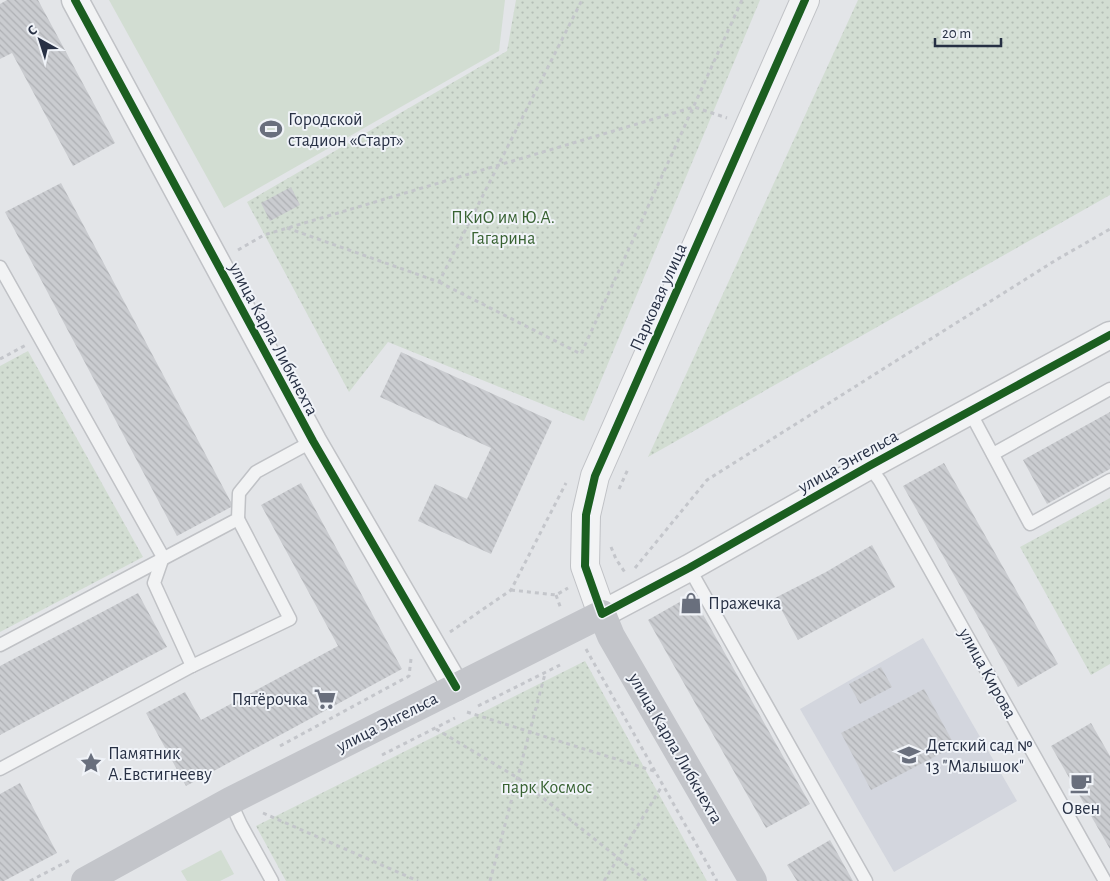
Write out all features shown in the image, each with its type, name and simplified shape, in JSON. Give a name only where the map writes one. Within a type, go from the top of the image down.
[{"type":"main road","name":"улица Энгельса","points":[[85,881],[230,801],[602,614]]},
{"type":"main road","name":"улица Карла Либкнехта","points":[[602,614],[611,636],[753,881]]},
{"type":"street","name":"улица Карла Либкнехта","points":[[75,0],[312,441],[456,687]]},
{"type":"street","name":"Парковая улица","points":[[602,614],[584,566],[586,515],[595,476],[805,0]]},
{"type":"street","name":"улица Энгельса","points":[[602,614],[689,568],[869,466],[1107,342]]},
{"type":"lane","points":[[0,267],[163,557],[154,583],[192,666]]},
{"type":"lane","points":[[993,454],[1110,388]]},
{"type":"lane","points":[[970,412],[1030,524],[1110,480]]},
{"type":"lane","points":[[0,769],[192,666],[290,619],[238,519],[239,493],[256,472],[312,441]]},
{"type":"lane","name":"улица Кирова","points":[[869,466],[885,490],[1105,881]]},
{"type":"lane","points":[[0,645],[163,557],[238,519]]},
{"type":"lane","points":[[689,568],[866,881]]},
{"type":"lane","points":[[230,801],[272,881]]},
{"type":"path","points":[[439,282],[582,0]]},
{"type":"path","points":[[286,228],[439,282],[582,354],[742,0]]},
{"type":"path","points":[[216,262],[264,235],[694,107],[728,119],[732,110]]},
{"type":"path","points":[[609,544],[616,559],[628,576],[707,480],[1056,260],[1110,229]]},
{"type":"path","points":[[0,359],[40,338]]},
{"type":"path","points":[[618,496],[631,460]]},
{"type":"path","points":[[389,686],[409,676],[411,656],[431,645],[511,590],[570,476]]},
{"type":"path","points":[[511,590],[556,596]]},
{"type":"path","points":[[586,650],[717,881]]},
{"type":"path","points":[[490,881],[545,674]]},
{"type":"path","points":[[467,712],[654,771]]},
{"type":"path","points":[[435,728],[518,778],[617,859],[647,881]]},
{"type":"path","points":[[604,881],[662,786]]},
{"type":"path","points":[[230,801],[264,813],[418,881]]},
{"type":"shaded area","name":"Детский сад № 13 \"Малышок\"","points":[[923,638],[1017,801],[894,872],[800,709]]},
{"type":"green space","name":"Городской стадион «Старт»","points":[[109,0],[505,0],[499,51],[224,208]]},
{"type":"green space","name":"ПКиО им Ю.А. Гагарина","points":[[516,0],[760,0],[584,421],[388,342],[349,392],[247,202],[507,51]]},
{"type":"green space","points":[[858,0],[1110,0],[1110,195],[648,457]]},
{"type":"green space","points":[[28,351],[143,557],[0,632],[0,366]]},
{"type":"green space","points":[[1110,498],[1110,664],[1091,675],[1020,547]]},
{"type":"green space","name":"парк Космос","points":[[585,661],[707,881],[286,881],[256,826]]},
{"type":"green space","points":[[221,850],[234,874],[220,881],[187,881],[181,871]]},
{"type":"building","points":[[7,0],[38,0],[115,143],[73,166],[12,53],[0,59],[0,4]]},
{"type":"building","points":[[61,183],[233,506],[177,536],[5,212]]},
{"type":"building","points":[[291,187],[300,205],[270,221],[261,203]]},
{"type":"building","points":[[401,352],[552,421],[491,554],[418,521],[435,484],[467,499],[491,448],[380,397]]},
{"type":"building","points":[[1110,412],[1110,469],[1047,504],[1023,460]]},
{"type":"building","points":[[944,463],[1058,664],[1018,687],[903,486]]},
{"type":"building","points":[[301,483],[402,669],[186,786],[146,713],[185,692],[201,720],[338,646],[261,505]]},
{"type":"building","points":[[872,545],[895,587],[798,640],[775,598],[826,572]]},
{"type":"building","points":[[138,593],[167,647],[0,735],[0,666]]},
{"type":"building","points":[[692,595],[810,804],[766,828],[648,620]]},
{"type":"building","points":[[881,667],[892,687],[860,704],[849,684]]},
{"type":"building","points":[[924,689],[955,746],[871,790],[841,733]]},
{"type":"building","points":[[1091,723],[1110,756],[1110,849],[1051,746]]},
{"type":"building","points":[[20,783],[57,853],[4,881],[0,881],[0,794]]},
{"type":"building","points":[[830,840],[853,881],[797,881],[787,865]]},
{"type":"cycle path","points":[[75,0],[313,441],[456,687]]},
{"type":"cycle path","points":[[805,0],[595,476],[586,515],[585,566],[602,614],[689,568],[869,466],[1110,335]]},
{"type":"place","name":"Городской стадион «Старт»","points":[[271,129]]},
{"type":"place","name":"Пражечка","points":[[691,603]]},
{"type":"place","name":"Пятёрочка","points":[[325,699]]},
{"type":"place","name":"Детский сад № 13 \"Малышок\"","points":[[909,755]]},
{"type":"place","name":"Памятник А.Евстигнееву","points":[[91,763]]},
{"type":"place","name":"Овен","points":[[1081,783]]}]
